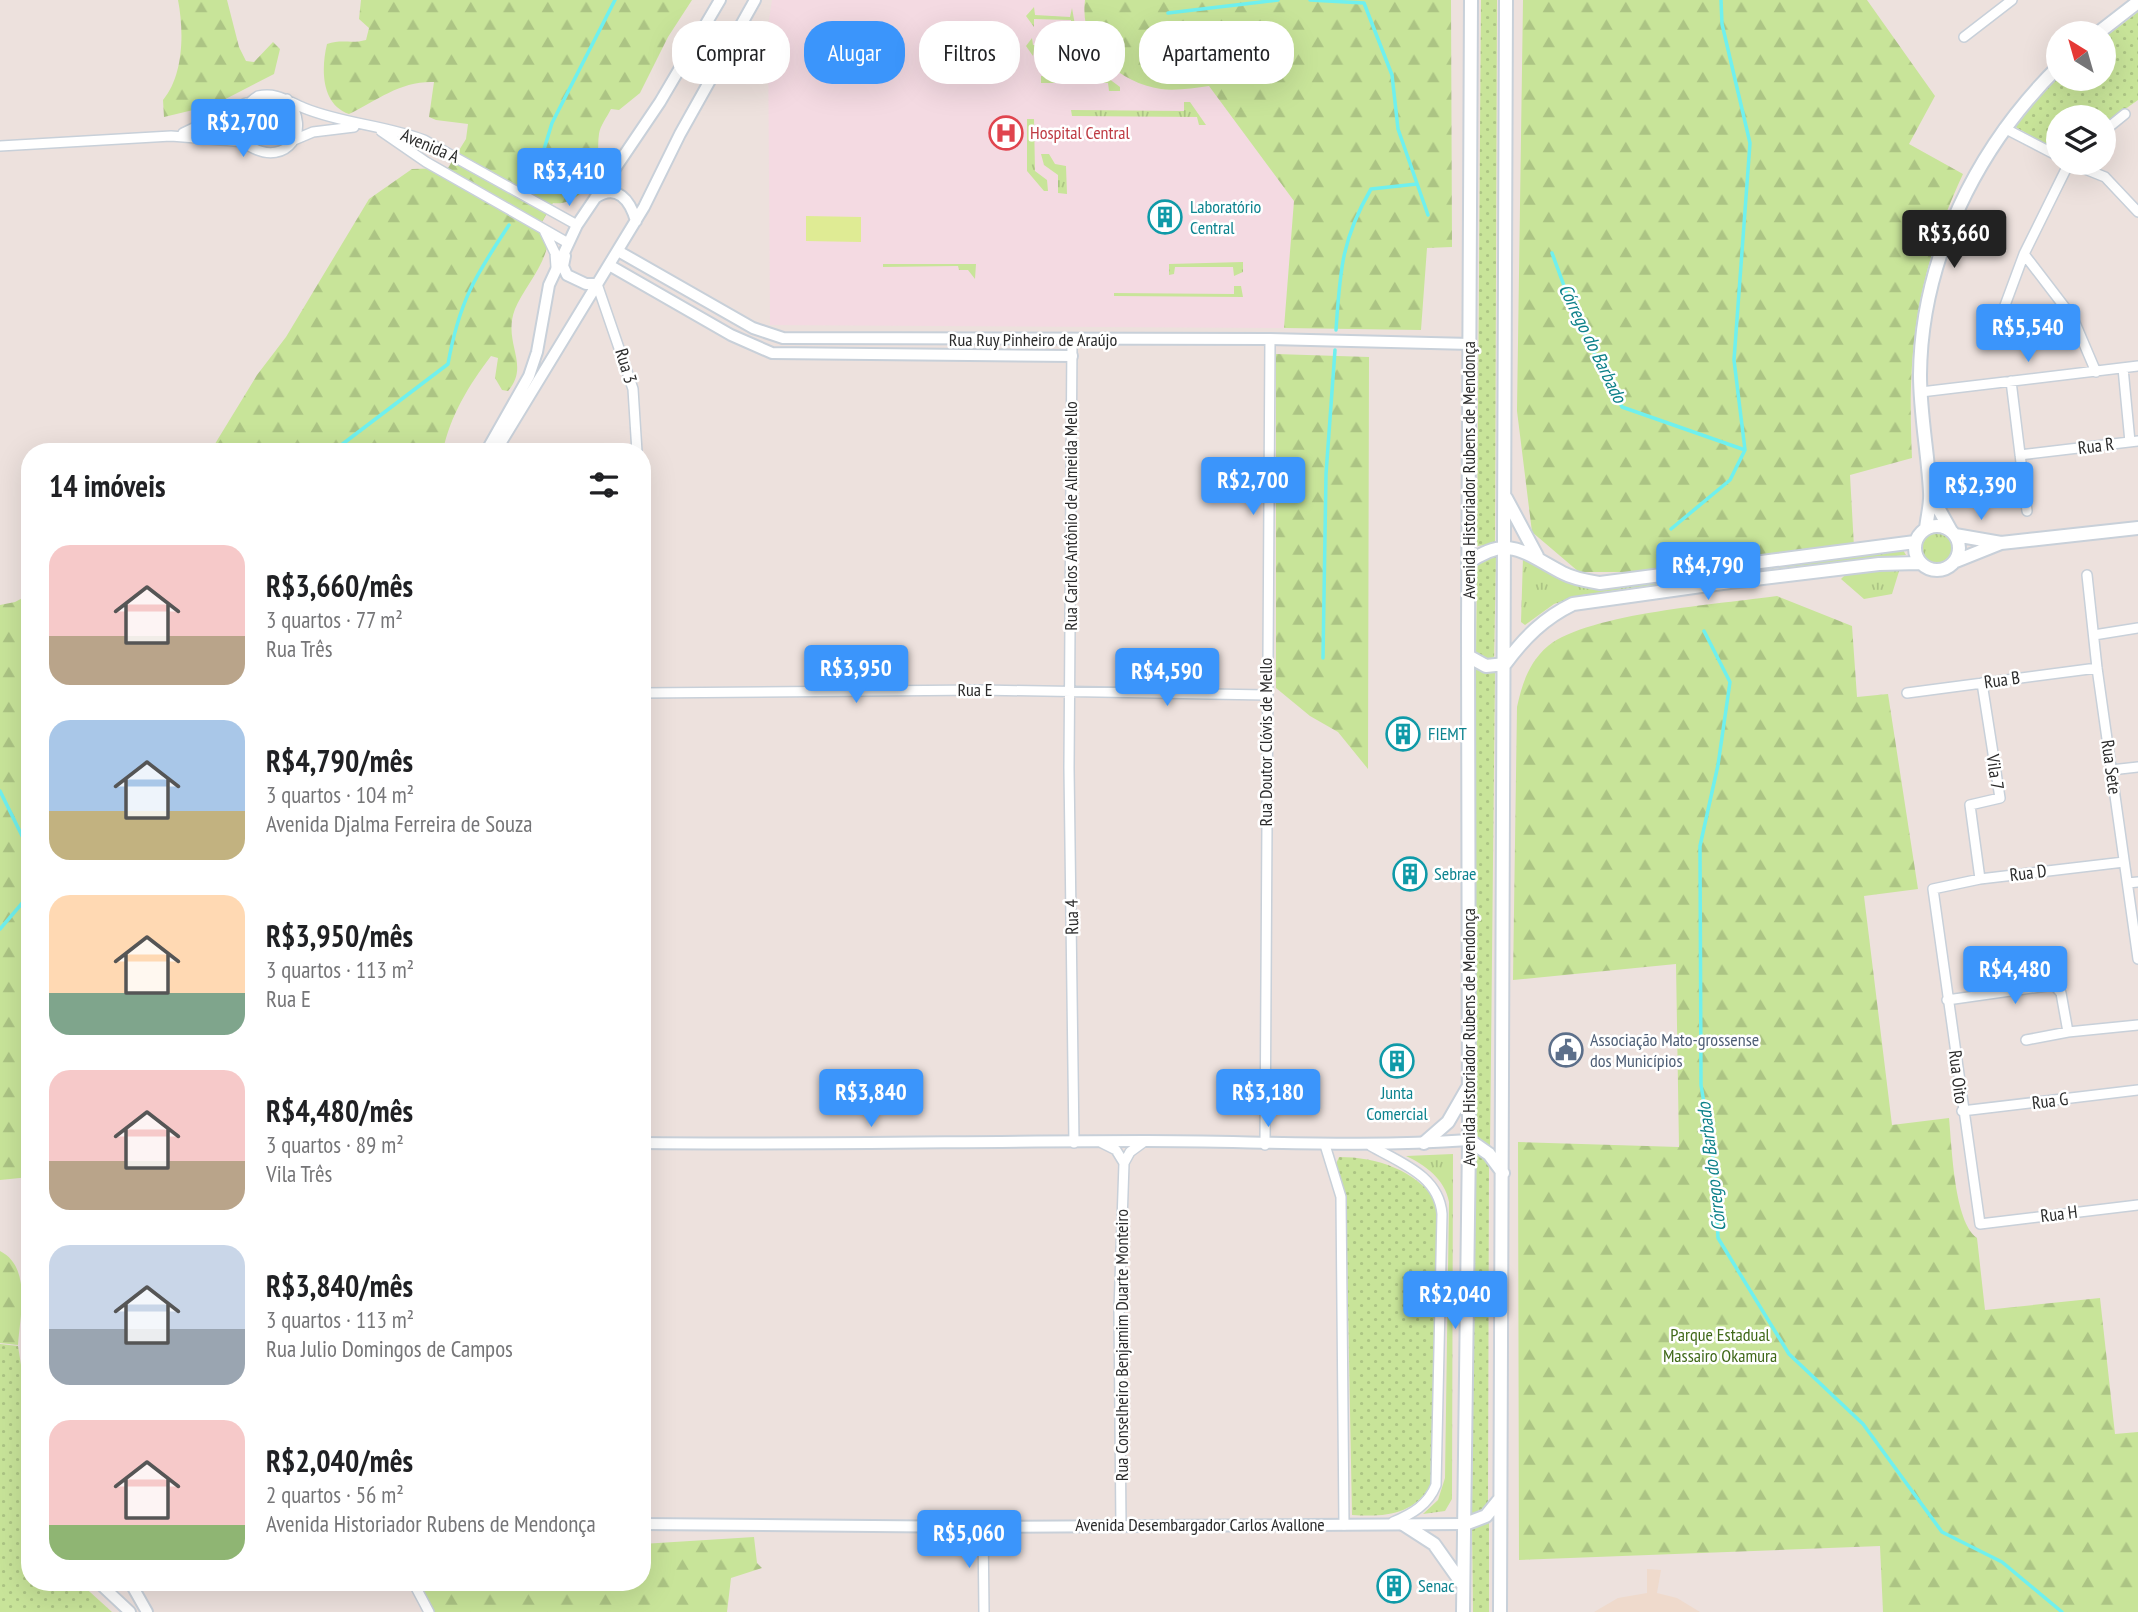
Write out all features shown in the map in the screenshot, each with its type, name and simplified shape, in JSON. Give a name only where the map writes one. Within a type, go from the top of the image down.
[{"type":"main road","name":"Avenida Historiador Rubens de Mendonça","points":[[1463,1612],[1469,1140],[1471,0]]},
{"type":"main road","name":"Avenida Historiador Rubens de Mendonça","points":[[1500,1612],[1506,0]]},
{"type":"main road","points":[[2113,21],[2138,2]]},
{"type":"main road","points":[[1468,563],[1490,550],[1503,547],[1521,549],[1565,574],[1600,583],[1915,542],[1926,529],[1931,495],[1921,392],[1922,360],[1938,266],[1974,174],[2004,128],[2046,81]]},
{"type":"main road","points":[[1931,495],[1959,548],[1955,561]]},
{"type":"main road","points":[[1505,496],[1537,557]]},
{"type":"main road","points":[[1926,529],[1939,526],[1953,533],[2001,543]]},
{"type":"main road","points":[[1468,656],[1486,666],[1505,664],[1534,629],[1555,612],[1573,604],[1879,564],[1919,562],[1935,571],[1947,569],[1955,561],[2001,543],[2138,528]]},
{"type":"main road","points":[[1915,542],[1919,562]]},
{"type":"main road","points":[[1728,568],[1730,582]]},
{"type":"main road","points":[[1424,1143],[1448,1122],[1469,1086]]},
{"type":"main road","points":[[1469,1140],[1489,1154],[1503,1173]]},
{"type":"main road","points":[[1465,1524],[1486,1516],[1499,1500]]},
{"type":"main road","points":[[1404,1524],[1434,1544],[1464,1586]]},
{"type":"street","points":[[491,443],[529,376],[556,267],[567,244],[593,199],[660,102],[720,0]]},
{"type":"street","points":[[500,443],[636,221],[680,134],[755,0]]},
{"type":"street","points":[[1964,37],[2012,0]]},
{"type":"street","points":[[171,136],[197,129],[268,93],[345,122],[377,128]]},
{"type":"street","points":[[287,99],[297,110],[299,125],[294,140]]},
{"type":"street","points":[[246,142],[240,124],[242,111],[250,101]]},
{"type":"street","points":[[2116,121],[2125,114]]},
{"type":"street","points":[[0,146],[171,136],[246,142],[259,151],[269,153],[279,152],[294,140],[337,128],[377,128]]},
{"type":"street","name":"Avenida A","points":[[377,128],[406,133],[441,148],[577,225]]},
{"type":"street","name":"Avenida A","points":[[377,128],[426,162],[567,244]]},
{"type":"street","points":[[2004,128],[2046,150]]},
{"type":"street","points":[[2004,308],[2024,254],[2063,175]]},
{"type":"street","points":[[2100,175],[2105,177],[2138,212]]},
{"type":"street","points":[[593,199],[607,191],[616,192],[626,198],[636,221]]},
{"type":"street","points":[[543,229],[555,253],[556,267]]},
{"type":"street","points":[[567,244],[563,265],[567,275],[586,284],[597,284]]},
{"type":"street","name":"Rua Ruy Pinheiro de Araújo","points":[[618,251],[753,328],[783,338],[1270,339],[1471,344]]},
{"type":"street","points":[[2024,254],[2073,318],[2096,372]]},
{"type":"street","name":"Rua Ruy Pinheiro de Araújo","points":[[609,265],[731,335],[772,353],[1072,356]]},
{"type":"street","name":"Rua 3","points":[[597,284],[633,388],[636,443]]},
{"type":"street","name":"Rua Doutor Clóvis de Mello","points":[[1265,1145],[1270,339]]},
{"type":"street","name":"Rua Carlos Antônio de Almeida Mello","points":[[1070,691],[1072,340]]},
{"type":"street","points":[[1921,392],[2138,366]]},
{"type":"street","points":[[2123,368],[2134,442]]},
{"type":"street","points":[[2011,381],[2027,510]]},
{"type":"street","name":"Rua R","points":[[2020,455],[2134,442]]},
{"type":"street","name":"Rua Sete","points":[[2087,575],[2097,668],[2138,959]]},
{"type":"street","points":[[2094,635],[2138,628]]},
{"type":"street","name":"Rua B","points":[[1907,693],[2097,668]]},
{"type":"street","name":"Vila 7","points":[[1980,878],[1969,804],[2000,798],[1982,683]]},
{"type":"street","name":"Rua E","points":[[651,693],[795,690],[1266,695]]},
{"type":"street","name":"Rua 4","points":[[1070,691],[1074,1143]]},
{"type":"street","points":[[2112,770],[2138,767]]},
{"type":"street","name":"Rua D","points":[[1933,889],[1980,878],[2124,862]]},
{"type":"street","points":[[2127,883],[2138,882]]},
{"type":"street","name":"Rua Oito","points":[[1933,889],[1962,1111],[1980,1224]]},
{"type":"street","points":[[1947,1000],[2054,985],[2062,993],[2068,1032]]},
{"type":"street","points":[[2026,1040],[2068,1032],[2138,1025]]},
{"type":"street","name":"Rua G","points":[[1962,1111],[2138,1090]]},
{"type":"street","points":[[651,1143],[1145,1141],[1371,1146],[1469,1140]]},
{"type":"street","points":[[1100,1142],[1116,1150],[1124,1163],[1130,1152],[1145,1141]]},
{"type":"street","points":[[1325,1145],[1341,1197],[1344,1525]]},
{"type":"street","points":[[1371,1146],[1428,1181],[1441,1202],[1442,1214],[1436,1485],[1418,1510],[1388,1524]]},
{"type":"street","name":"Rua Conselheiro Benjamim Duarte Monteiro","points":[[1121,1526],[1119,1310],[1124,1163]]},
{"type":"street","name":"Rua H","points":[[1980,1224],[2138,1205]]},
{"type":"street","name":"Avenida Desembargador Carlos Avallone","points":[[651,1524],[983,1527],[1465,1524]]},
{"type":"street","points":[[983,1527],[984,1612]]},
{"type":"street","points":[[108,1591],[130,1612]]},
{"type":"street","points":[[135,1591],[148,1612]]},
{"type":"street","points":[[418,1591],[429,1612]]},
{"type":"shaded area","name":"Hospital Central","points":[[772,0],[1085,0],[1086,21],[1034,21],[1034,84],[1125,84],[1125,75],[1139,84],[1163,89],[1209,86],[1294,201],[1284,328],[770,325],[768,84],[790,84],[790,21],[769,21]]},
{"type":"shaded area","points":[[1647,1569],[1661,1570],[1657,1593],[1677,1598],[1700,1612],[1594,1612],[1618,1598],[1647,1593]]},
{"type":"green space","points":[[178,0],[227,0],[239,47],[246,61],[254,62],[273,42],[280,49],[274,74],[214,105],[164,117],[163,100],[175,78],[181,52]]},
{"type":"green space","points":[[361,0],[692,0],[678,21],[672,21],[672,31],[640,93],[619,110],[611,109],[599,134],[597,168],[588,185],[578,196],[566,202],[553,203],[542,222],[548,243],[540,266],[515,309],[512,332],[517,372],[508,391],[502,390],[495,378],[498,358],[491,356],[461,401],[445,443],[215,443],[257,375],[286,337],[369,199],[412,169],[448,168],[466,139],[468,124],[429,117],[434,82],[400,88],[349,114],[333,102],[325,85],[327,44],[366,40],[369,28],[359,19]]},
{"type":"green space","points":[[1085,0],[1451,0],[1452,247],[1427,248],[1421,330],[1284,328],[1294,201],[1209,86],[1173,90],[1142,84],[1294,84],[1294,21],[1139,21],[1139,83],[1125,76],[1125,21],[1086,21]]},
{"type":"green space","points":[[1481,0],[1497,0],[1495,544],[1477,546]]},
{"type":"green space","points":[[1523,0],[1867,0],[1935,96],[1909,144],[1963,174],[1935,246],[1918,313],[1911,382],[1912,458],[1850,475],[1854,547],[1628,572],[1579,572],[1532,532],[1517,411]]},
{"type":"green space","points":[[1034,7],[1035,15],[1070,17],[1072,8],[1074,21],[1034,19],[1034,27],[1026,16]]},
{"type":"green space","points":[[2138,12],[2138,100],[2116,116],[2116,105],[2046,105],[2046,144],[2012,125],[2046,90],[2116,91],[2116,29]]},
{"type":"green space","points":[[1032,38],[1033,56],[1026,46]]},
{"type":"green space","points":[[1108,84],[1120,87],[1120,91],[1109,91]]},
{"type":"green space","points":[[1184,102],[1190,102],[1206,125],[1199,125],[1197,117],[1072,116],[1071,110],[1184,111]]},
{"type":"green space","points":[[1027,119],[1034,119],[1035,171],[1047,180],[1048,191],[1044,191],[1027,171]]},
{"type":"green space","points":[[1041,154],[1049,154],[1055,164],[1066,166],[1067,194],[1058,193],[1058,175],[1044,165]]},
{"type":"green space","points":[[806,216],[861,217],[861,242],[806,241]]},
{"type":"green space","points":[[1243,262],[1243,272],[1234,276],[1233,267],[1175,267],[1174,274],[1169,275],[1169,264]]},
{"type":"green space","points":[[883,264],[976,264],[975,279],[968,270],[959,270],[958,266],[883,267]]},
{"type":"green space","points":[[1234,286],[1241,286],[1243,297],[1114,296],[1114,293],[1234,294]]},
{"type":"green space","points":[[1276,354],[1369,357],[1368,769],[1338,732],[1310,716],[1276,688]]},
{"type":"green space","points":[[1936,531],[1947,536],[1952,547],[1947,558],[1936,563],[1925,558],[1920,547],[1925,536]]},
{"type":"green space","points":[[1903,550],[1906,555],[1739,572]]},
{"type":"green space","points":[[1496,553],[1494,664],[1476,658],[1477,563]]},
{"type":"green space","points":[[1523,557],[1565,580],[1724,575],[1582,595],[1554,604],[1525,625],[1521,622]]},
{"type":"green space","points":[[1900,568],[1892,594],[1864,599],[1841,579],[1847,573]]},
{"type":"green space","name":"Parque Estadual Massairo Okamura","points":[[1777,596],[1852,626],[1857,697],[1888,694],[1918,889],[1864,896],[1892,1125],[1949,1118],[1959,1201],[1963,1217],[1977,1238],[1985,1310],[2100,1298],[2115,1434],[2138,1432],[2138,1612],[1883,1612],[1880,1546],[1519,1560],[1518,1142],[1679,1147],[1676,964],[1513,980],[1519,698],[1527,674],[1541,652],[1567,635],[1593,625],[1624,618]]},
{"type":"green space","points":[[21,599],[21,1178],[0,1180],[0,605]]},
{"type":"green space","points":[[1476,670],[1495,670],[1490,1149],[1474,1138]]},
{"type":"green space","points":[[1475,1150],[1489,1164],[1488,1503],[1486,1507],[1472,1514]]},
{"type":"green space","points":[[1453,1154],[1452,1499],[1445,1511],[1423,1514],[1438,1500],[1445,1478],[1449,1202],[1439,1180],[1406,1156]]},
{"type":"green space","points":[[1339,1157],[1381,1163],[1407,1174],[1419,1182],[1438,1203],[1432,1485],[1416,1503],[1387,1514],[1352,1515],[1346,1199],[1336,1164]]},
{"type":"green space","points":[[0,1251],[10,1258],[17,1268],[21,1286],[21,1316],[18,1345],[0,1343]]},
{"type":"green space","points":[[0,1344],[18,1346],[21,1365],[21,1591],[89,1591],[112,1612],[0,1612]]},
{"type":"green space","points":[[1489,1521],[1489,1612],[1473,1612],[1472,1525]]},
{"type":"green space","points":[[754,1537],[757,1563],[762,1568],[731,1578],[727,1612],[432,1612],[423,1591],[651,1591],[651,1543]]},
{"type":"waterway","points":[[535,179],[552,123],[615,0]]},
{"type":"waterway","name":"Córrego do Barbado","points":[[1168,13],[1278,0]]},
{"type":"waterway","name":"Córrego do Barbado","points":[[1310,0],[1364,3],[1392,75],[1398,129],[1428,215]]},
{"type":"waterway","points":[[1721,0],[1722,24],[1750,143],[1734,360],[1745,450]]},
{"type":"waterway","points":[[1336,330],[1344,257],[1361,207],[1371,189],[1417,184]]},
{"type":"waterway","points":[[344,443],[448,364],[457,323],[470,290],[509,225]]},
{"type":"waterway","name":"Córrego do Barbado","points":[[1552,253],[1574,313],[1622,407],[1745,450],[1730,480],[1671,529]]},
{"type":"waterway","points":[[1323,658],[1326,474],[1335,350]]},
{"type":"waterway","name":"Córrego do Barbado","points":[[1704,631],[1730,682],[1718,765],[1700,846],[1701,1085],[1715,1169],[1718,1238],[1789,1354],[1863,1424],[1942,1532],[2002,1562],[2062,1612]]},
{"type":"waterway","points":[[0,791],[21,834]]},
{"type":"waterway","points":[[0,929],[21,904]]},
{"type":"place","name":"Hospital Central","points":[[1006,133]]},
{"type":"place","name":"Laboratório Central","points":[[1165,217]]},
{"type":"place","name":"FIEMT","points":[[1403,734]]},
{"type":"place","name":"Sebrae","points":[[1410,874]]},
{"type":"place","name":"Associação Mato-grossense dos Municípios","points":[[1566,1050]]},
{"type":"place","name":"Junta Comercial","points":[[1397,1061]]},
{"type":"place","name":"Senac","points":[[1394,1586]]}]
